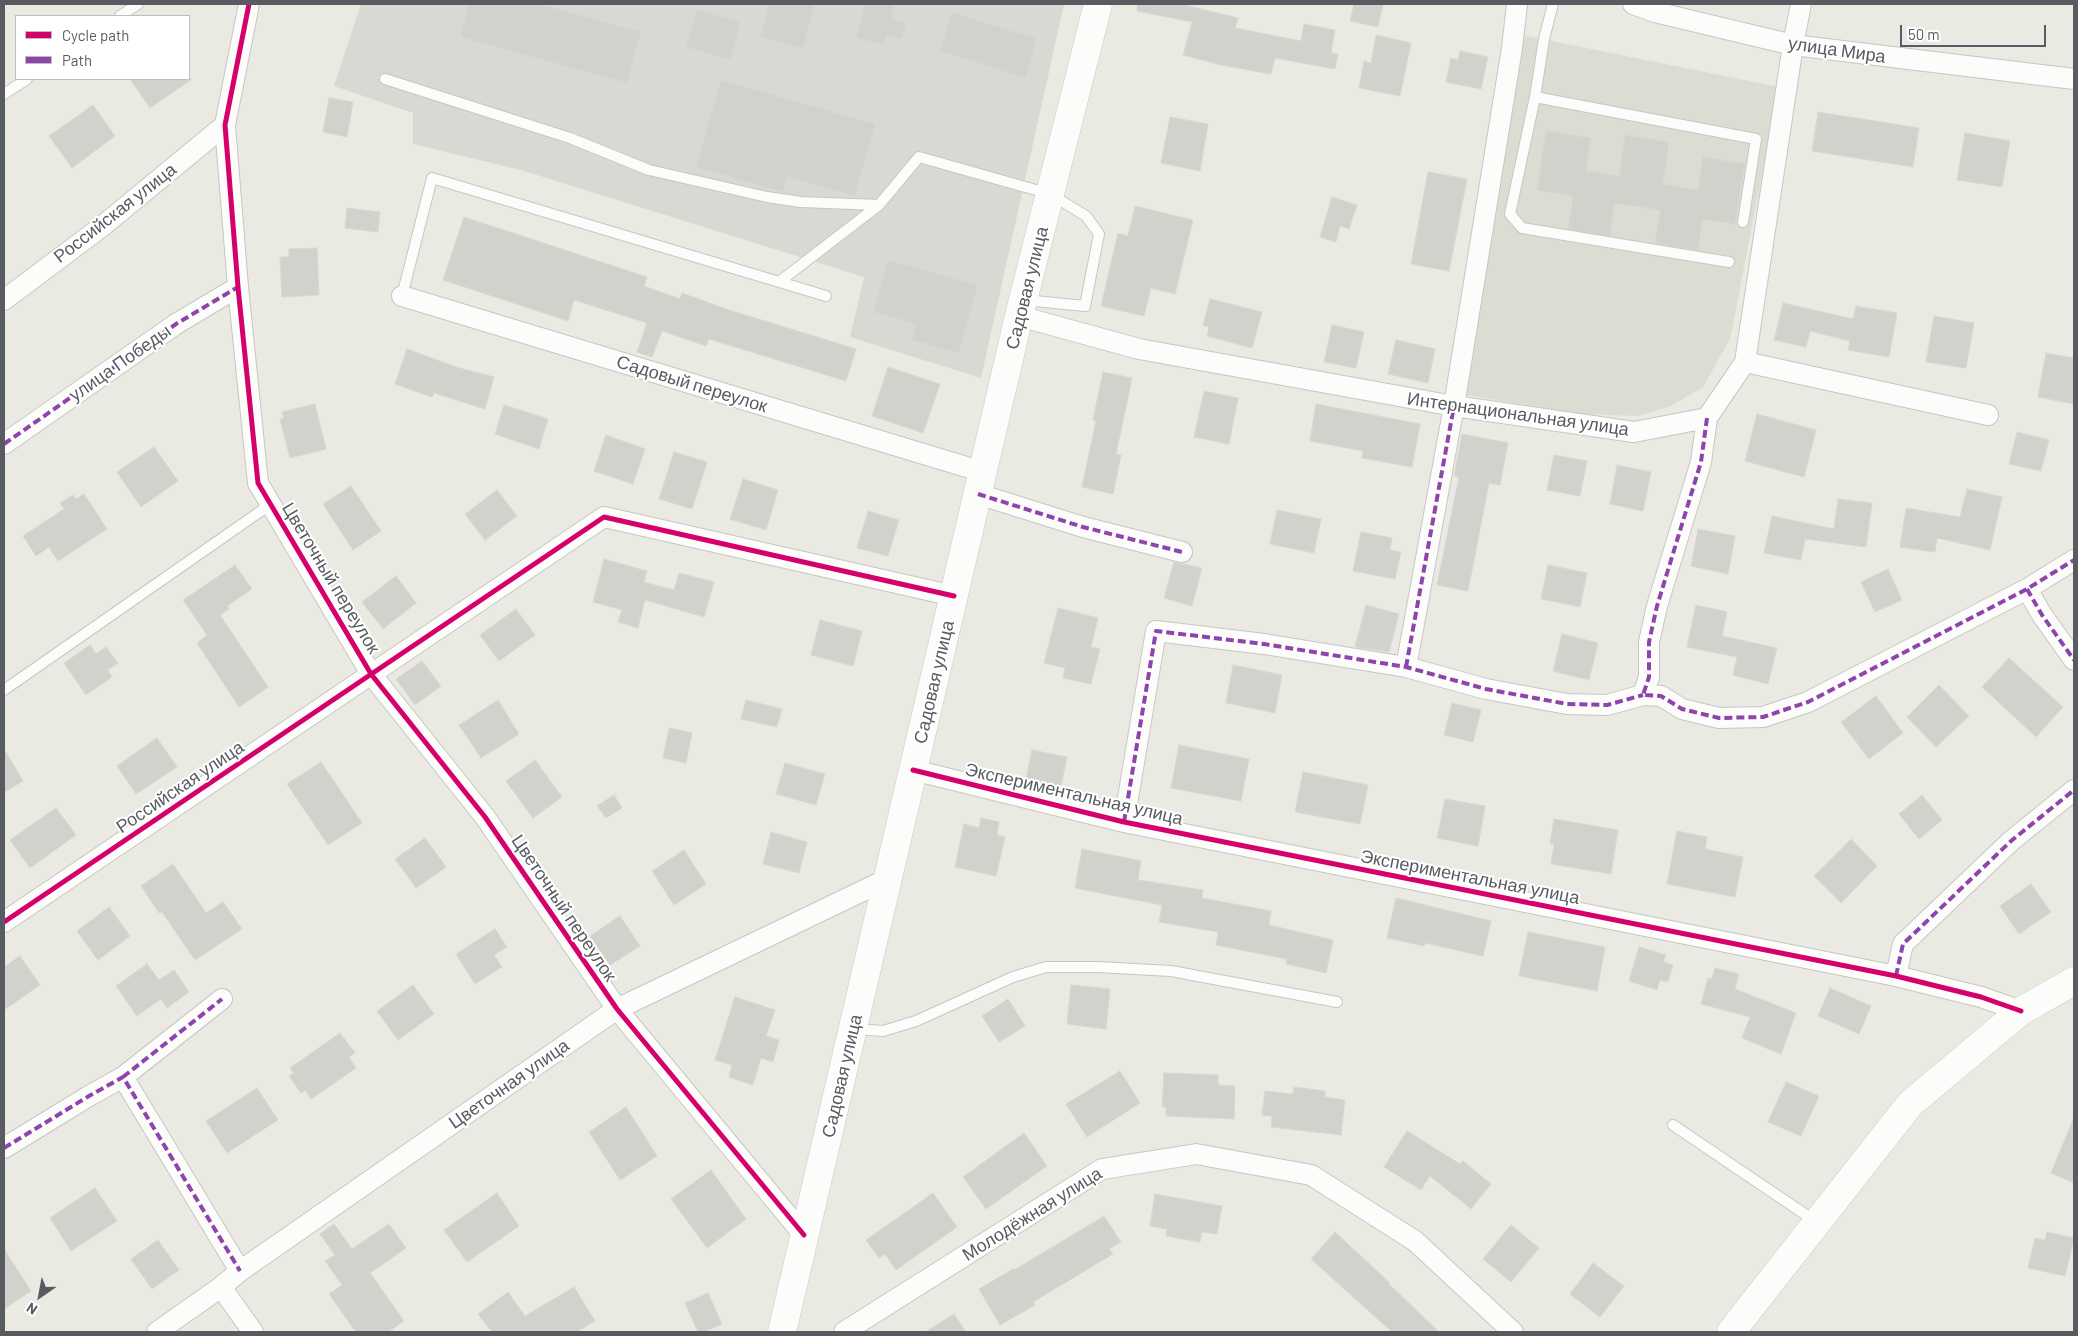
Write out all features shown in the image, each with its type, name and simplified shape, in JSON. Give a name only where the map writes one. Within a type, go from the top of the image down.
[{"type":"main road","name":"Садовая улица","points":[[782,1332],[1021,308],[1098,4]]},
{"type":"main road","points":[[1731,1332],[1910,1104],[2020,1011],[2074,981]]},
{"type":"street","name":"Цветочный переулок","points":[[249,4],[225,125],[238,287],[258,483],[371,674],[485,817],[617,1009],[804,1235]]},
{"type":"street","points":[[1406,667],[1454,406],[1517,4]]},
{"type":"street","name":"улица Мира","points":[[1634,4],[1655,12],[1793,45],[2074,79]]},
{"type":"street","points":[[1643,695],[1649,677],[1649,642],[1657,606],[1701,462],[1707,418],[1745,362],[1793,45],[1801,4]]},
{"type":"street","name":"Российская улица","points":[[4,300],[100,228],[225,125]]},
{"type":"street","name":"улица Победы","points":[[4,444],[176,324],[238,287]]},
{"type":"street","name":"Садовый переулок","points":[[402,296],[980,483],[1083,527],[1182,552]]},
{"type":"street","name":"Интернациональная улица","points":[[1021,308],[1139,349],[1454,406],[1634,432],[1707,418]]},
{"type":"street","points":[[1745,362],[1988,415]]},
{"type":"street","name":"Российская улица","points":[[4,922],[604,517],[954,596]]},
{"type":"street","points":[[1124,822],[1156,631],[1273,645],[1406,667],[1486,690],[1567,704],[1606,705],[1643,695],[1662,696],[1682,709],[1719,718],[1763,717],[1808,702],[2027,589],[2074,560]]},
{"type":"street","points":[[2027,589],[2042,615],[2074,660]]},
{"type":"street","name":"Экспериментальная улица","points":[[913,770],[1124,822],[1896,976],[1981,997],[2020,1011]]},
{"type":"street","points":[[1896,976],[1902,944],[2011,841],[2074,790]]},
{"type":"street","name":"Цветочная улица","points":[[157,1332],[221,1287],[240,1270],[617,1009],[887,881]]},
{"type":"street","points":[[4,1148],[123,1077],[222,999]]},
{"type":"street","points":[[123,1077],[240,1270]]},
{"type":"street","name":"Молодёжная улица","points":[[844,1332],[1102,1169],[1196,1154],[1311,1175],[1415,1241],[1513,1332]]},
{"type":"street","points":[[221,1287],[253,1332]]},
{"type":"lane","points":[[122,15],[138,4]]},
{"type":"lane","points":[[1553,4],[1544,39],[1535,97],[1510,214],[1522,228],[1729,262]]},
{"type":"lane","points":[[385,79],[570,138],[649,170],[767,197],[801,202],[879,206]]},
{"type":"lane","points":[[4,94],[25,80]]},
{"type":"lane","points":[[1535,97],[1756,139],[1743,222]]},
{"type":"lane","points":[[779,282],[879,206],[919,157],[1050,194],[1086,216],[1099,234],[1085,306],[1021,308]]},
{"type":"lane","points":[[402,296],[432,178],[826,296]]},
{"type":"lane","points":[[4,690],[271,504]]},
{"type":"lane","points":[[853,1028],[883,1031],[916,1022],[1013,976],[1046,967],[1098,967],[1171,972],[1337,1002]]},
{"type":"lane","points":[[1673,1125],[1818,1223]]},
{"type":"shaded area","points":[[361,4],[1064,4],[981,378],[850,337],[864,277],[521,170],[413,144],[413,113],[334,86]]},
{"type":"shaded area","points":[[1522,35],[1779,87],[1730,339],[1703,387],[1671,406],[1638,416],[1582,414],[1460,394]]},
{"type":"building","points":[[469,4],[540,4],[641,32],[627,83],[460,37]]},
{"type":"building","points":[[769,4],[815,4],[803,48],[760,37]]},
{"type":"building","points":[[865,4],[895,4],[891,18],[906,23],[902,39],[887,35],[884,45],[856,38]]},
{"type":"building","points":[[1138,4],[1181,4],[1238,18],[1235,28],[1301,41],[1304,24],[1335,30],[1331,53],[1338,54],[1335,69],[1275,58],[1271,74],[1221,65],[1183,55],[1192,22],[1137,11]]},
{"type":"building","points":[[1354,4],[1383,4],[1378,27],[1350,21]]},
{"type":"building","points":[[697,9],[741,23],[730,60],[686,47]]},
{"type":"building","points":[[952,12],[1037,39],[1025,78],[940,51]]},
{"type":"building","points":[[1376,35],[1411,43],[1400,96],[1359,88],[1364,61],[1371,63]]},
{"type":"building","points":[[1460,51],[1488,57],[1481,89],[1446,82],[1451,58],[1458,60]]},
{"type":"building","points":[[192,79],[150,108],[131,80]]},
{"type":"building","points":[[721,80],[875,124],[855,196],[788,177],[783,192],[696,167]]},
{"type":"building","points":[[329,98],[353,102],[347,137],[323,132]]},
{"type":"building","points":[[93,105],[115,136],[72,168],[49,136]]},
{"type":"building","points":[[1818,112],[1919,128],[1913,167],[1812,151]]},
{"type":"building","points":[[1170,117],[1208,124],[1200,171],[1161,163]]},
{"type":"building","points":[[1546,131],[1591,138],[1586,171],[1619,176],[1625,135],[1669,142],[1663,184],[1698,190],[1703,157],[1745,164],[1735,224],[1703,219],[1698,250],[1655,243],[1660,210],[1615,203],[1610,236],[1568,229],[1573,196],[1537,190]]},
{"type":"building","points":[[1965,133],[2010,141],[2002,187],[1957,180]]},
{"type":"building","points":[[1428,172],[1467,179],[1449,271],[1411,264]]},
{"type":"building","points":[[1332,197],[1357,205],[1349,229],[1340,226],[1336,242],[1320,237]]},
{"type":"building","points":[[1135,206],[1193,220],[1175,294],[1151,288],[1144,316],[1101,306],[1118,233],[1128,236]]},
{"type":"building","points":[[347,208],[380,212],[378,232],[345,228]]},
{"type":"building","points":[[464,217],[647,277],[644,286],[680,299],[682,293],[729,310],[856,349],[846,381],[709,339],[706,346],[662,331],[652,357],[637,352],[647,323],[574,300],[568,321],[443,280]]},
{"type":"building","points":[[317,248],[319,295],[282,297],[280,257],[289,257],[289,249]]},
{"type":"building","points":[[888,260],[978,285],[959,353],[912,340],[916,324],[873,312]]},
{"type":"building","points":[[1210,299],[1262,312],[1252,348],[1207,336],[1209,327],[1203,325]]},
{"type":"building","points":[[1783,303],[1853,319],[1856,306],[1897,313],[1889,357],[1848,350],[1850,341],[1810,331],[1806,347],[1774,340]]},
{"type":"building","points":[[1934,316],[1974,323],[1966,368],[1926,362]]},
{"type":"building","points":[[1332,325],[1364,332],[1356,368],[1324,362]]},
{"type":"building","points":[[1396,340],[1435,349],[1428,383],[1388,374]]},
{"type":"building","points":[[407,349],[456,367],[494,377],[485,409],[434,393],[432,397],[395,384]]},
{"type":"building","points":[[2046,353],[2074,358],[2074,404],[2038,397]]},
{"type":"building","points":[[888,367],[940,384],[923,433],[872,416]]},
{"type":"building","points":[[1103,372],[1132,378],[1116,454],[1121,455],[1113,494],[1082,487],[1096,421],[1093,420]]},
{"type":"building","points":[[1204,391],[1238,398],[1229,444],[1194,437]]},
{"type":"building","points":[[315,404],[326,449],[290,458],[280,419],[284,418],[282,412]]},
{"type":"building","points":[[1316,404],[1420,424],[1412,467],[1362,458],[1363,451],[1310,441]]},
{"type":"building","points":[[504,405],[548,419],[539,449],[495,434]]},
{"type":"building","points":[[1757,414],[1816,430],[1804,477],[1745,461]]},
{"type":"building","points":[[2017,432],[2049,440],[2041,471],[2009,464]]},
{"type":"building","points":[[1462,434],[1508,443],[1500,485],[1489,483],[1468,591],[1437,585],[1459,477],[1454,476]]},
{"type":"building","points":[[606,435],[645,449],[633,484],[594,471]]},
{"type":"building","points":[[154,447],[178,481],[141,507],[117,472]]},
{"type":"building","points":[[674,452],[707,462],[692,509],[659,499]]},
{"type":"building","points":[[1554,455],[1587,461],[1580,496],[1547,490]]},
{"type":"building","points":[[1617,465],[1651,472],[1643,511],[1610,504]]},
{"type":"building","points":[[743,479],[778,490],[766,530],[730,519]]},
{"type":"building","points":[[351,486],[381,531],[353,550],[323,504]]},
{"type":"building","points":[[1967,489],[2002,497],[1990,550],[1937,538],[1935,552],[1900,547],[1906,508],[1960,517]]},
{"type":"building","points":[[497,490],[517,516],[485,540],[465,514]]},
{"type":"building","points":[[84,494],[107,529],[58,561],[49,547],[36,556],[23,536],[64,509],[60,503],[73,495],[76,499]]},
{"type":"building","points":[[1838,499],[1872,503],[1866,547],[1805,539],[1801,560],[1764,553],[1772,516],[1834,529]]},
{"type":"building","points":[[1277,510],[1321,519],[1314,553],[1270,544]]},
{"type":"building","points":[[868,511],[899,520],[888,556],[857,548]]},
{"type":"building","points":[[1698,529],[1735,536],[1728,574],[1691,566]]},
{"type":"building","points":[[1361,532],[1392,538],[1390,550],[1401,552],[1395,579],[1353,571]]},
{"type":"building","points":[[604,559],[647,571],[644,582],[674,590],[679,573],[714,582],[704,617],[645,600],[638,628],[618,622],[622,610],[593,602]]},
{"type":"building","points":[[1174,562],[1202,568],[1192,606],[1164,598]]},
{"type":"building","points":[[235,565],[252,589],[227,606],[229,609],[220,615],[268,687],[239,707],[197,643],[207,635],[183,600]]},
{"type":"building","points":[[1548,565],[1587,573],[1580,607],[1541,599]]},
{"type":"building","points":[[1888,569],[1902,600],[1875,612],[1861,582]]},
{"type":"building","points":[[396,576],[416,603],[383,629],[362,602]]},
{"type":"building","points":[[1366,605],[1399,614],[1389,652],[1355,647]]},
{"type":"building","points":[[1696,605],[1727,612],[1722,636],[1777,648],[1768,684],[1733,675],[1737,657],[1687,647]]},
{"type":"building","points":[[1058,608],[1098,618],[1091,647],[1100,649],[1091,684],[1063,678],[1065,668],[1044,663]]},
{"type":"building","points":[[516,609],[535,635],[499,661],[480,635]]},
{"type":"building","points":[[820,620],[862,631],[853,666],[811,655]]},
{"type":"building","points":[[1562,634],[1598,643],[1589,680],[1553,671]]},
{"type":"building","points":[[90,645],[96,654],[106,647],[118,663],[108,670],[112,677],[86,695],[64,663]]},
{"type":"building","points":[[2009,658],[2063,707],[2036,737],[1982,687]]},
{"type":"building","points":[[422,661],[441,686],[415,705],[396,679]]},
{"type":"building","points":[[1233,665],[1282,675],[1275,713],[1226,703]]},
{"type":"building","points":[[1939,685],[1969,716],[1936,747],[1907,717]]},
{"type":"building","points":[[1876,696],[1903,733],[1869,759],[1841,722]]},
{"type":"building","points":[[498,700],[519,734],[481,758],[459,725]]},
{"type":"building","points":[[746,700],[782,709],[777,727],[741,719]]},
{"type":"building","points":[[1452,703],[1481,710],[1473,742],[1444,735]]},
{"type":"building","points":[[669,728],[692,733],[686,763],[663,758]]},
{"type":"building","points":[[157,738],[177,767],[136,794],[117,766]]},
{"type":"building","points":[[1179,745],[1249,759],[1241,801],[1171,788]]},
{"type":"building","points":[[4,749],[23,781],[4,792]]},
{"type":"building","points":[[1032,750],[1067,757],[1061,786],[1026,779]]},
{"type":"building","points":[[535,760],[562,797],[533,818],[506,781]]},
{"type":"building","points":[[321,762],[362,823],[328,845],[287,784]]},
{"type":"building","points":[[785,763],[825,774],[816,805],[776,794]]},
{"type":"building","points":[[1303,772],[1368,785],[1360,824],[1295,812]]},
{"type":"building","points":[[614,795],[622,808],[606,818],[597,806]]},
{"type":"building","points":[[1922,795],[1942,820],[1919,839],[1899,814]]},
{"type":"building","points":[[1445,799],[1485,806],[1478,846],[1437,838]]},
{"type":"building","points":[[56,808],[76,835],[30,868],[10,840]]},
{"type":"building","points":[[981,818],[999,822],[997,835],[1005,837],[996,876],[955,867],[964,824],[979,828]]},
{"type":"building","points":[[1554,819],[1618,830],[1611,874],[1551,864],[1554,844],[1550,844]]},
{"type":"building","points":[[1677,831],[1707,837],[1705,849],[1743,857],[1735,897],[1667,884]]},
{"type":"building","points":[[771,832],[807,842],[799,873],[763,864]]},
{"type":"building","points":[[425,838],[446,867],[416,888],[395,859]]},
{"type":"building","points":[[1851,839],[1877,866],[1841,903],[1814,876]]},
{"type":"building","points":[[1082,849],[1141,861],[1138,880],[1203,890],[1202,898],[1271,911],[1269,925],[1333,940],[1326,973],[1286,964],[1287,959],[1216,945],[1218,932],[1159,922],[1162,905],[1075,888]]},
{"type":"building","points":[[684,850],[706,884],[674,905],[652,871]]},
{"type":"building","points":[[173,864],[206,913],[223,902],[242,929],[195,960],[162,912],[159,913],[141,886]]},
{"type":"building","points":[[2031,884],[2051,912],[2019,934],[2000,906]]},
{"type":"building","points":[[1396,898],[1491,921],[1483,956],[1425,943],[1424,946],[1387,938]]},
{"type":"building","points":[[109,907],[130,936],[98,960],[77,931]]},
{"type":"building","points":[[620,916],[640,946],[610,965],[590,936]]},
{"type":"building","points":[[495,929],[507,947],[494,955],[502,967],[475,984],[456,954]]},
{"type":"building","points":[[1528,932],[1605,947],[1597,991],[1519,976]]},
{"type":"building","points":[[1639,947],[1666,955],[1663,962],[1673,965],[1668,982],[1660,980],[1657,990],[1629,981]]},
{"type":"building","points":[[20,956],[40,985],[4,1010],[4,967]]},
{"type":"building","points":[[147,964],[159,980],[174,970],[189,992],[167,1008],[161,999],[137,1016],[116,986]]},
{"type":"building","points":[[1715,968],[1739,974],[1735,989],[1796,1013],[1781,1054],[1742,1038],[1750,1017],[1701,1004],[1708,978],[1712,979]]},
{"type":"building","points":[[413,985],[434,1014],[398,1040],[377,1011]]},
{"type":"building","points":[[1071,985],[1110,989],[1106,1029],[1067,1024]]},
{"type":"building","points":[[1830,988],[1871,1006],[1859,1034],[1818,1016]]},
{"type":"building","points":[[735,997],[775,1010],[766,1036],[779,1040],[773,1062],[761,1058],[753,1085],[729,1077],[732,1065],[715,1060]]},
{"type":"building","points":[[1008,999],[1025,1026],[999,1042],[982,1016]]},
{"type":"building","points":[[340,1033],[355,1053],[349,1057],[356,1068],[311,1099],[305,1090],[301,1093],[289,1076],[294,1073],[290,1068]]},
{"type":"building","points":[[1120,1071],[1140,1103],[1087,1137],[1066,1104]]},
{"type":"building","points":[[1164,1073],[1218,1075],[1218,1085],[1235,1086],[1234,1119],[1166,1116],[1166,1107],[1162,1107]]},
{"type":"building","points":[[1786,1082],[1819,1096],[1801,1136],[1768,1122]]},
{"type":"building","points":[[1294,1087],[1325,1091],[1325,1097],[1345,1100],[1341,1135],[1271,1127],[1272,1116],[1262,1115],[1265,1091],[1293,1094]]},
{"type":"building","points":[[257,1088],[278,1120],[227,1153],[206,1121]]},
{"type":"building","points":[[626,1107],[657,1156],[620,1180],[589,1132]]},
{"type":"building","points":[[2074,1117],[2074,1183],[2051,1173]]},
{"type":"building","points":[[1407,1131],[1460,1164],[1463,1161],[1491,1184],[1471,1209],[1430,1176],[1421,1190],[1384,1167]]},
{"type":"building","points":[[1024,1133],[1047,1166],[986,1209],[963,1177]]},
{"type":"building","points":[[711,1170],[746,1219],[707,1248],[671,1199]]},
{"type":"building","points":[[95,1188],[117,1221],[71,1251],[50,1218]]},
{"type":"building","points":[[497,1193],[519,1226],[467,1262],[444,1230]]},
{"type":"building","points":[[933,1193],[957,1227],[896,1270],[885,1254],[879,1258],[866,1240]]},
{"type":"building","points":[[1155,1194],[1222,1206],[1217,1234],[1202,1232],[1200,1242],[1166,1236],[1167,1229],[1150,1226]]},
{"type":"building","points":[[1104,1216],[1121,1242],[1109,1249],[1113,1254],[1033,1302],[1035,1305],[1000,1325],[979,1289]]},
{"type":"building","points":[[334,1224],[352,1249],[389,1224],[406,1248],[370,1273],[404,1321],[388,1332],[356,1332],[329,1294],[342,1285],[325,1261],[335,1255],[320,1234]]},
{"type":"building","points":[[1511,1225],[1539,1248],[1511,1282],[1483,1259]]},
{"type":"building","points":[[1335,1232],[1439,1332],[1392,1332],[1311,1259]]},
{"type":"building","points":[[2047,1232],[2074,1238],[2065,1276],[2028,1268],[2035,1238],[2045,1240]]},
{"type":"building","points":[[158,1240],[179,1270],[152,1289],[131,1259]]},
{"type":"building","points":[[4,1249],[31,1291],[4,1309]]},
{"type":"building","points":[[1593,1263],[1624,1286],[1600,1317],[1570,1294]]},
{"type":"building","points":[[574,1287],[595,1321],[576,1332],[492,1332],[478,1314],[508,1292],[525,1316]]},
{"type":"building","points":[[708,1293],[722,1324],[704,1332],[698,1332],[685,1303]]},
{"type":"building","points":[[954,1314],[966,1332],[925,1332]]},
{"type":"marked path","points":[[4,444],[176,324],[238,287]]},
{"type":"marked path","points":[[1406,667],[1454,406]]},
{"type":"marked path","points":[[1707,418],[1701,462],[1657,606],[1649,642],[1649,677],[1643,695],[1661,696],[1682,709],[1719,718],[1763,717],[1808,702],[2027,589],[2074,560]]},
{"type":"marked path","points":[[978,494],[1083,527],[1182,552]]},
{"type":"marked path","points":[[2027,589],[2042,615],[2074,660]]},
{"type":"marked path","points":[[1124,822],[1156,631],[1264,644],[1406,667],[1486,689],[1567,704],[1607,705],[1643,695]]},
{"type":"marked path","points":[[1896,976],[1903,944],[2011,841],[2074,790]]},
{"type":"marked path","points":[[123,1077],[222,999]]},
{"type":"marked path","points":[[4,1148],[123,1077],[240,1271]]},
{"type":"cycle path","points":[[249,4],[225,125],[238,287],[258,483],[371,674],[485,817],[617,1009],[804,1235]]},
{"type":"cycle path","points":[[4,922],[604,517],[954,596]]},
{"type":"cycle path","points":[[913,770],[1124,822],[1896,976],[1981,997],[2021,1011]]}]
